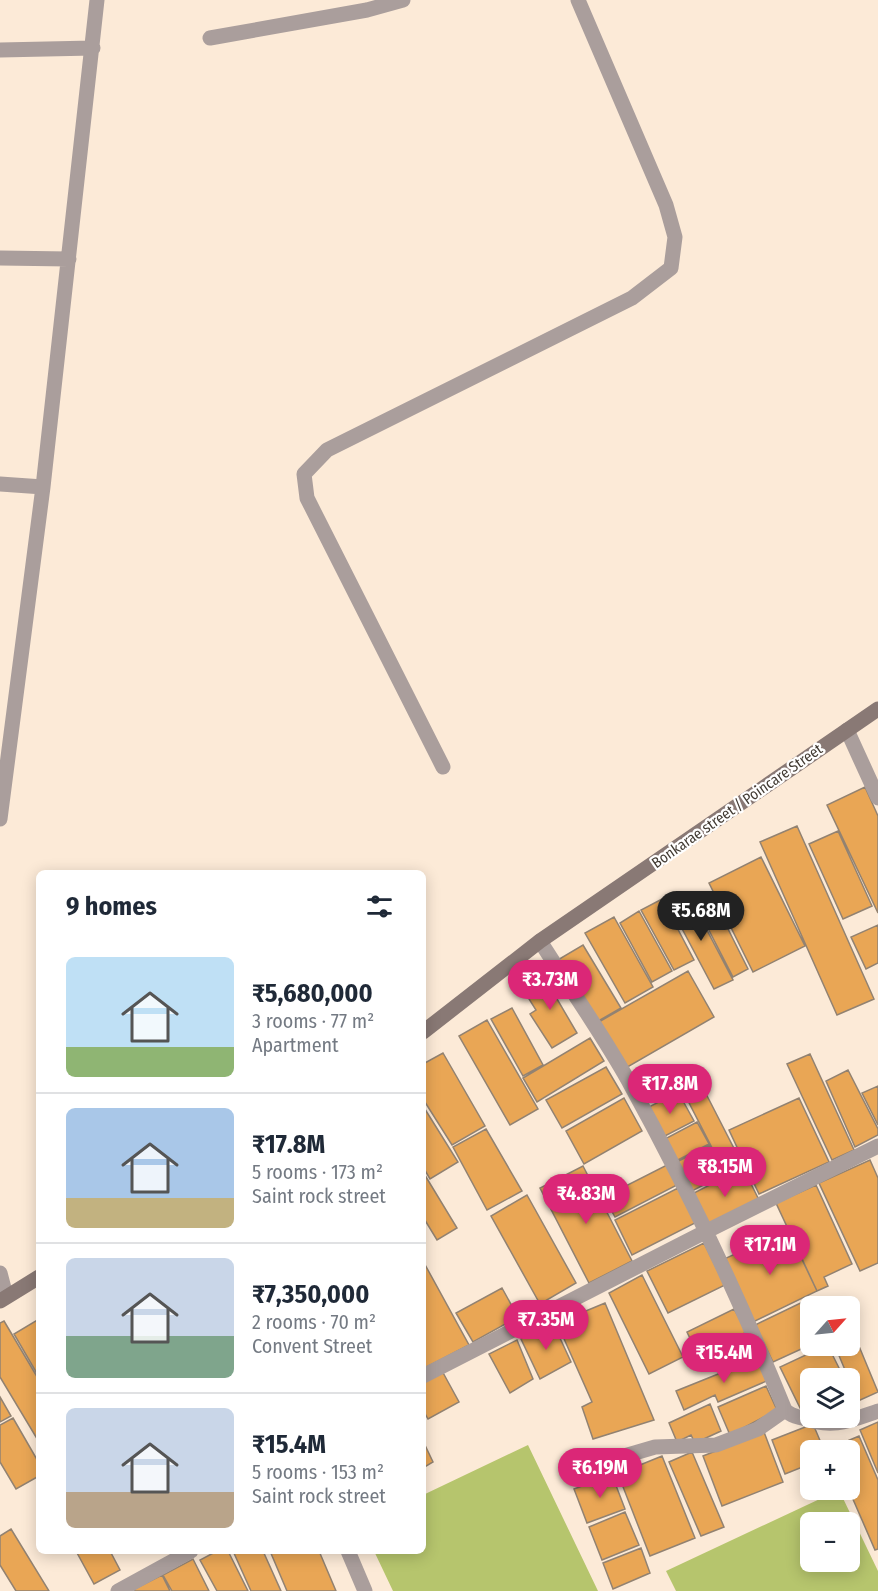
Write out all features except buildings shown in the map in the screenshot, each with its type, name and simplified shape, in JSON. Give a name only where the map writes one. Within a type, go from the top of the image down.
[{"type":"street","points":[[0,819],[43,487],[97,0]]},
{"type":"street","points":[[210,38],[367,10],[404,0]]},
{"type":"street","points":[[443,767],[307,498],[304,474],[327,450],[632,298],[671,268],[675,237],[666,205],[578,0]]},
{"type":"street","points":[[0,50],[93,48]]},
{"type":"street","points":[[0,258],[69,259]]},
{"type":"street","points":[[0,484],[43,487]]},
{"type":"street","points":[[0,707],[14,714]]},
{"type":"street","name":"Bonkarae street / Poincare Street","points":[[426,1030],[540,941],[878,710]]},
{"type":"street","points":[[847,730],[878,798]]},
{"type":"street","points":[[540,941],[627,1078],[707,1231],[787,1412],[814,1422],[835,1425],[878,1411]]},
{"type":"street","points":[[426,1374],[878,1146]]},
{"type":"street","points":[[0,1273],[3,1299],[36,1279]]},
{"type":"street","points":[[573,1472],[655,1447],[716,1444],[758,1429],[787,1412]]},
{"type":"street","points":[[118,1591],[186,1554]]},
{"type":"street","points":[[349,1554],[365,1591]]},
{"type":"green space","points":[[528,1445],[598,1591],[393,1591],[375,1554],[426,1554],[426,1494]]},
{"type":"green space","points":[[818,1500],[844,1500],[850,1512],[800,1512],[800,1572],[860,1572],[860,1534],[878,1571],[878,1591],[676,1591],[666,1571]]}]
